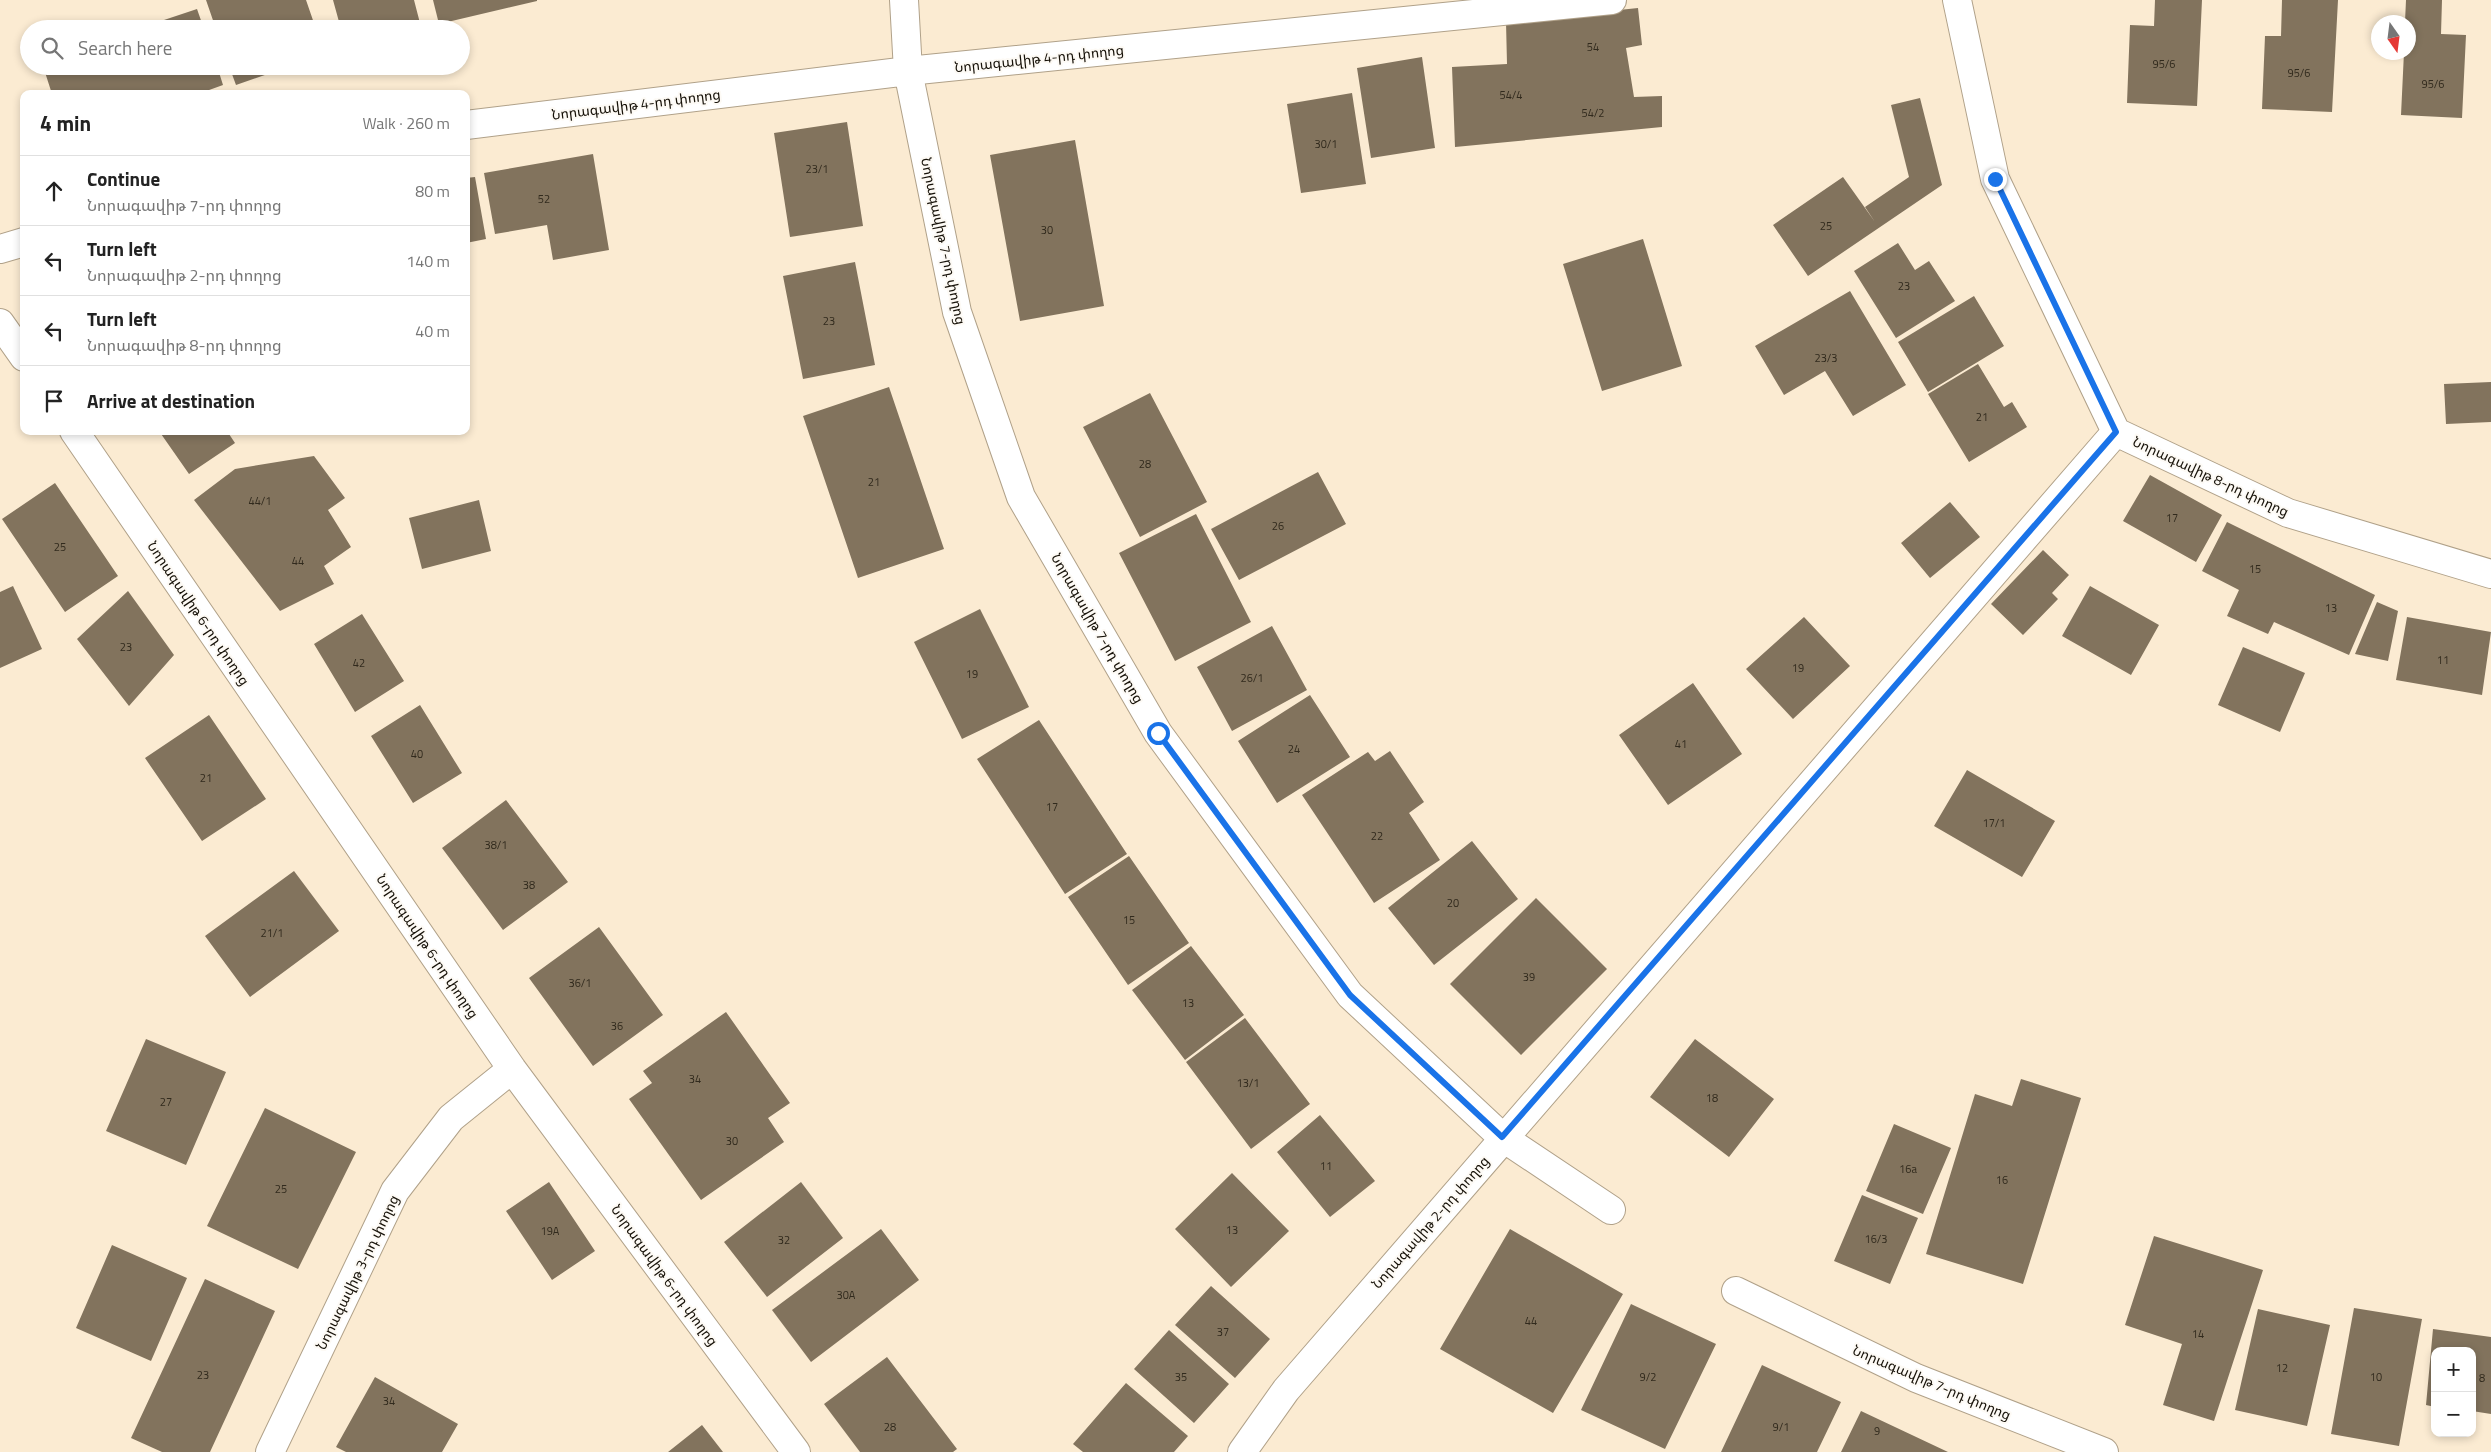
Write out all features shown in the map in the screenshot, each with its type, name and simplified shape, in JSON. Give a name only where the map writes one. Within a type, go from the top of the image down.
[{"type":"street","name":"Նորագավիթ 7-րդ փողոց","points":[[904,0],[908,71],[957,312],[1021,497],[1158,733],[1350,995],[1502,1137],[1611,1210]]},
{"type":"street","name":"Նորագավիթ 4-րդ փողոց","points":[[470,125],[908,71],[1612,0]]},
{"type":"street","name":"Նորագավիթ 8-րդ փողոց","points":[[1957,0],[1995,179],[2116,432],[2288,513],[2491,574]]},
{"type":"street","points":[[0,249],[20,243]]},
{"type":"street","points":[[0,323],[20,352]]},
{"type":"street","name":"Նորագավիթ 2-րդ փողոց","points":[[1242,1452],[1286,1390],[1502,1137],[2116,432]]},
{"type":"street","name":"Նորագավիթ 6-րդ փողոց","points":[[77,435],[512,1069],[796,1452]]},
{"type":"street","name":"Նորագավիթ 3-րդ փողոց","points":[[270,1452],[395,1191],[451,1118],[512,1069]]},
{"type":"street","name":"Նորագավիթ 7-րդ փողոց","points":[[1736,1291],[1916,1378],[2104,1452]]},
{"type":"building","points":[[206,0],[306,0],[313,20],[213,20]]},
{"type":"building","points":[[333,0],[414,0],[419,20],[339,20]]},
{"type":"building","points":[[433,0],[537,0],[456,20],[438,20]]},
{"type":"building","points":[[2155,0],[2202,0],[2197,106],[2127,103],[2130,25],[2154,26]]},
{"type":"building","points":[[2282,0],[2338,0],[2332,112],[2262,109],[2265,36],[2281,36]]},
{"type":"building","points":[[2406,0],[2442,0],[2441,34],[2466,35],[2462,118],[2401,115],[2404,60],[2416,60],[2416,15],[2405,15]]},
{"type":"building","points":[[1638,8],[1642,45],[1626,48],[1634,97],[1662,96],[1662,127],[1455,147],[1452,67],[1507,64],[1506,22]]},
{"type":"building","points":[[197,9],[201,20],[164,20]]},
{"type":"building","points":[[1422,57],[1435,148],[1371,158],[1357,68]]},
{"type":"building","points":[[46,75],[220,75],[223,85],[209,90],[51,90]]},
{"type":"building","points":[[232,75],[265,75],[236,85]]},
{"type":"building","points":[[1352,93],[1366,184],[1301,193],[1287,104]]},
{"type":"building","points":[[1920,98],[1942,185],[1808,276],[1773,225],[1843,177],[1875,222],[1865,207],[1909,177],[1891,105]]},
{"type":"building","points":[[847,122],[863,226],[790,237],[774,133]]},
{"type":"building","points":[[1075,140],[1104,306],[1020,321],[990,155]]},
{"type":"building","points":[[593,154],[609,250],[553,260],[547,225],[495,234],[484,173]]},
{"type":"building","points":[[475,177],[486,239],[470,242],[470,178]]},
{"type":"building","points":[[1643,239],[1682,366],[1602,391],[1563,264]]},
{"type":"building","points":[[1898,243],[1915,270],[1929,261],[1955,301],[1896,338],[1854,271]]},
{"type":"building","points":[[855,262],[875,365],[803,379],[783,276]]},
{"type":"building","points":[[1850,291],[1906,385],[1853,416],[1825,371],[1784,395],[1755,346]]},
{"type":"building","points":[[1974,296],[2004,346],[1928,392],[1898,342]]},
{"type":"building","points":[[1978,364],[2004,407],[2012,402],[2027,427],[1969,462],[1928,394]]},
{"type":"building","points":[[2491,382],[2491,422],[2446,424],[2444,384]]},
{"type":"building","points":[[889,387],[944,549],[858,578],[803,416]]},
{"type":"building","points":[[1150,393],[1207,502],[1140,537],[1083,427]]},
{"type":"building","points":[[162,435],[230,435],[235,443],[189,474]]},
{"type":"building","points":[[314,456],[345,498],[328,510],[351,547],[324,566],[334,584],[280,611],[194,500],[235,469]]},
{"type":"building","points":[[1318,472],[1346,524],[1239,580],[1211,529]]},
{"type":"building","points":[[2150,475],[2222,515],[2196,562],[2123,521]]},
{"type":"building","points":[[55,483],[118,576],[65,612],[2,519]]},
{"type":"building","points":[[479,500],[491,551],[422,569],[409,518]]},
{"type":"building","points":[[1950,502],[1980,537],[1930,578],[1901,543]]},
{"type":"building","points":[[1196,514],[1251,622],[1175,661],[1119,553]]},
{"type":"building","points":[[2227,522],[2375,595],[2349,655],[2274,622],[2268,634],[2227,616],[2239,590],[2202,571]]},
{"type":"building","points":[[2043,550],[2069,575],[2052,593],[2058,599],[2023,635],[1991,604]]},
{"type":"building","points":[[13,586],[42,649],[0,668],[0,592]]},
{"type":"building","points":[[2090,586],[2159,625],[2131,675],[2062,636]]},
{"type":"building","points":[[128,591],[174,655],[129,706],[77,639]]},
{"type":"building","points":[[2377,602],[2398,611],[2388,661],[2355,654]]},
{"type":"building","points":[[980,609],[1029,707],[962,739],[914,642]]},
{"type":"building","points":[[362,614],[404,681],[355,712],[314,644]]},
{"type":"building","points":[[1804,617],[1850,666],[1793,719],[1746,669]]},
{"type":"building","points":[[2407,617],[2491,632],[2482,695],[2396,680]]},
{"type":"building","points":[[1272,626],[1307,690],[1232,731],[1197,667]]},
{"type":"building","points":[[2243,647],[2305,673],[2280,732],[2218,705]]},
{"type":"building","points":[[1693,683],[1742,754],[1668,805],[1619,735]]},
{"type":"building","points":[[1310,695],[1350,757],[1277,803],[1238,741]]},
{"type":"building","points":[[420,705],[462,773],[413,803],[371,736]]},
{"type":"building","points":[[209,715],[266,799],[202,841],[145,758]]},
{"type":"building","points":[[1039,720],[1127,854],[1065,894],[977,759]]},
{"type":"building","points":[[1390,751],[1424,802],[1409,813],[1440,860],[1374,903],[1302,795],[1368,752],[1375,761]]},
{"type":"building","points":[[1967,770],[2055,821],[2022,877],[1934,826]]},
{"type":"building","points":[[506,800],[568,882],[503,930],[442,848]]},
{"type":"building","points":[[1472,841],[1518,899],[1434,965],[1388,908]]},
{"type":"building","points":[[1129,856],[1189,943],[1128,985],[1068,897]]},
{"type":"building","points":[[294,871],[339,931],[250,997],[205,936]]},
{"type":"building","points":[[1536,898],[1607,969],[1521,1055],[1450,984]]},
{"type":"building","points":[[599,927],[663,1015],[593,1066],[529,978]]},
{"type":"building","points":[[1191,946],[1244,1015],[1185,1060],[1132,990]]},
{"type":"building","points":[[726,1012],[790,1103],[768,1118],[784,1142],[701,1200],[629,1099],[652,1083],[643,1071]]},
{"type":"building","points":[[1245,1018],[1310,1104],[1251,1149],[1186,1062]]},
{"type":"building","points":[[146,1039],[226,1072],[186,1165],[106,1131]]},
{"type":"building","points":[[1695,1039],[1774,1099],[1729,1157],[1650,1097]]},
{"type":"building","points":[[2021,1079],[2081,1098],[2023,1284],[1926,1254],[1975,1094],[2012,1106]]},
{"type":"building","points":[[265,1108],[356,1152],[298,1269],[207,1226]]},
{"type":"building","points":[[1320,1115],[1375,1181],[1330,1217],[1277,1152]]},
{"type":"building","points":[[1894,1124],[1951,1148],[1923,1214],[1866,1191]]},
{"type":"building","points":[[1232,1173],[1289,1231],[1231,1287],[1175,1229]]},
{"type":"building","points":[[549,1182],[595,1251],[552,1280],[506,1211]]},
{"type":"building","points":[[801,1182],[843,1238],[767,1297],[724,1242]]},
{"type":"building","points":[[1862,1195],[1918,1218],[1890,1284],[1834,1261]]},
{"type":"building","points":[[881,1229],[919,1280],[811,1362],[772,1310]]},
{"type":"building","points":[[1510,1229],[1623,1294],[1553,1413],[1440,1349]]},
{"type":"building","points":[[2154,1236],[2263,1270],[2214,1421],[2163,1405],[2182,1344],[2125,1325]]},
{"type":"building","points":[[112,1245],[187,1278],[151,1361],[76,1328]]},
{"type":"building","points":[[205,1279],[275,1311],[210,1452],[162,1452],[131,1438]]},
{"type":"building","points":[[1211,1286],[1270,1339],[1235,1378],[1175,1325]]},
{"type":"building","points":[[1631,1304],[1716,1344],[1665,1449],[1581,1410]]},
{"type":"building","points":[[2354,1308],[2422,1319],[2399,1446],[2331,1434]]},
{"type":"building","points":[[2258,1309],[2330,1325],[2307,1426],[2235,1410]]},
{"type":"building","points":[[2433,1329],[2491,1337],[2491,1414],[2476,1412],[2476,1347],[2431,1347]]},
{"type":"building","points":[[1169,1330],[1229,1384],[1194,1423],[1134,1369]]},
{"type":"building","points":[[2431,1351],[2431,1406],[2426,1405]]},
{"type":"building","points":[[887,1357],[957,1449],[953,1452],[860,1452],[824,1404]]},
{"type":"building","points":[[1762,1365],[1841,1402],[1817,1452],[1721,1452]]},
{"type":"building","points":[[375,1377],[458,1424],[442,1452],[346,1452],[336,1447]]},
{"type":"building","points":[[1126,1383],[1188,1436],[1174,1452],[1083,1452],[1073,1444]]},
{"type":"building","points":[[1861,1411],[1948,1452],[1841,1452]]},
{"type":"building","points":[[702,1425],[723,1452],[668,1452]]},
{"type":"route","points":[[1158,733],[1350,995],[1502,1137],[2116,432],[1995,179]]}]
